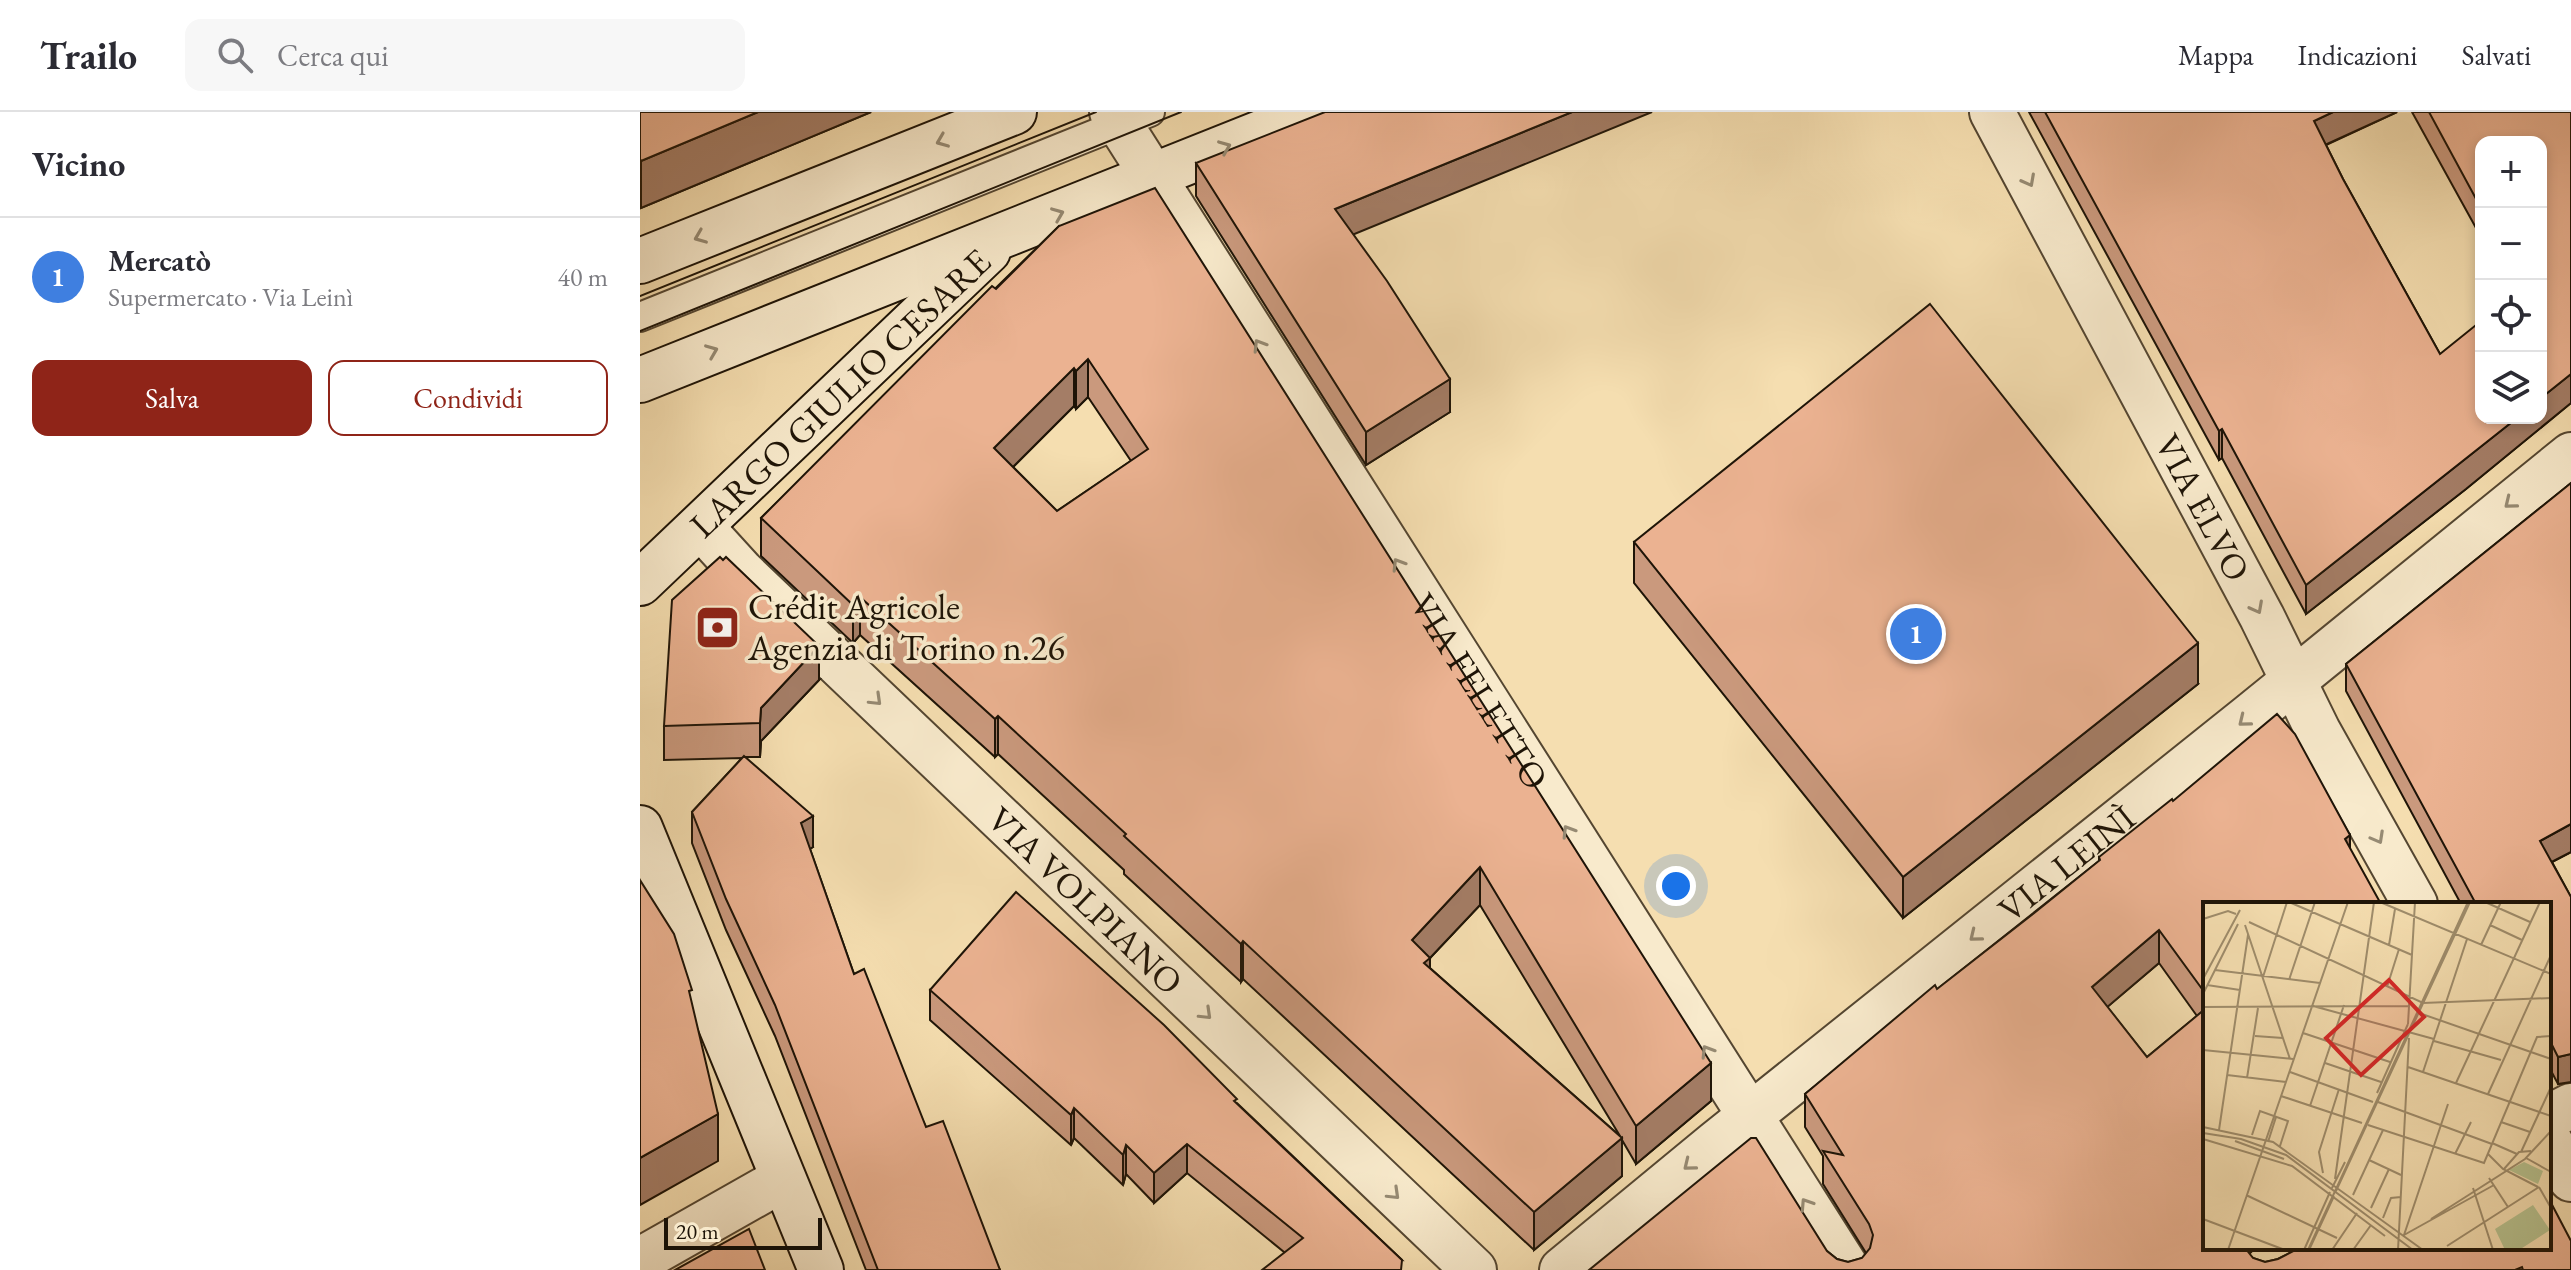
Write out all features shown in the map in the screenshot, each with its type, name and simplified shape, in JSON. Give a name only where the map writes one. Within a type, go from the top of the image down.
[{"type":"street","points":[[641,258],[1014,112]]},
{"type":"street","name":"LARGO GIULIO CESARE","points":[[640,380],[1313,112]]},
{"type":"street","name":"VIA ELVO","points":[[1992,112],[2414,902]]},
{"type":"street","name":"VIA FELETTO","points":[[1118,118],[1848,1270]]},
{"type":"street","name":"LARGO GIULIO CESARE","points":[[640,583],[1005,235]]},
{"type":"street","name":"VIA LEINÌ","points":[[1562,1270],[2571,455]]},
{"type":"street","name":"VIA VOLPIANO","points":[[701,527],[742,572],[1474,1270]]},
{"type":"street","points":[[640,828],[821,1270]]},
{"type":"street","points":[[2551,1116],[2571,1106]]},
{"type":"street","points":[[2551,1144],[2571,1179]]},
{"type":"street","points":[[640,1260],[783,1179]]},
{"type":"lane","points":[[640,317],[1118,118]]},
{"type":"building","points":[[640,112],[758,112],[641,161]]},
{"type":"building","points":[[1325,112],[1572,112],[1335,209],[1387,281],[1450,379],[1366,432],[1196,163]]},
{"type":"building","points":[[2045,112],[2333,112],[2314,121],[2440,354],[2475,326],[2475,424],[2509,424],[2306,585],[2222,429],[2219,431]]},
{"type":"building","points":[[2429,112],[2571,112],[2571,374],[2547,393],[2547,136],[2475,136],[2475,197]]},
{"type":"building","points":[[1155,188],[1711,1063],[1636,1126],[1480,867],[1412,940],[1430,958],[1424,963],[1622,1138],[1534,1212],[1243,941],[1241,944],[1124,836],[1126,834],[998,716],[995,719],[860,597],[853,605],[761,518],[992,286],[996,289],[1059,226]],"holes":[[[1088,359],[1148,449],[1057,511],[994,448],[1074,368],[1076,371]]]},
{"type":"building","points":[[1930,304],[2198,643],[1903,877],[1634,542]]},
{"type":"building","points":[[2571,483],[2571,824],[2540,841],[2571,897],[2571,1054],[2558,1057],[2551,1043],[2551,902],[2475,902],[2346,664]]},
{"type":"building","points":[[720,557],[723,560],[726,557],[819,646],[761,708],[760,723],[664,726],[672,600]]},
{"type":"building","points":[[2277,714],[2295,734],[2350,835],[2345,839],[2380,902],[2203,902],[2203,990],[2159,930],[2092,987],[2147,1057],[2203,1011],[2203,1250],[2247,1250],[2253,1258],[2265,1262],[2295,1250],[2551,1250],[2551,1203],[2571,1241],[2571,1270],[2523,1270],[2522,1267],[2515,1270],[1589,1270],[1751,1138],[1756,1138],[1827,1251],[1837,1259],[1848,1262],[1862,1258],[1870,1248],[1873,1235],[1823,1151],[1843,1155],[1805,1094],[1935,985],[1937,989]]},
{"type":"building","points":[[744,756],[813,816],[801,823],[854,974],[864,969],[926,1127],[943,1121],[1000,1270],[878,1270],[775,1005],[726,899],[692,812]]},
{"type":"building","points":[[640,880],[674,934],[692,990],[689,991],[718,1114],[640,1158]]},
{"type":"building","points":[[1016,892],[1164,1025],[1237,1099],[1234,1101],[1402,1260],[1401,1270],[1262,1270],[1303,1238],[1187,1144],[1154,1173],[1126,1145],[1123,1155],[1074,1108],[1071,1115],[930,990]]},
{"type":"building","points":[[749,1229],[765,1270],[675,1270]]},
{"type":"tram line","points":[[640,296],[1096,112]]},
{"type":"tram line","points":[[640,331],[1181,112]]},
{"type":"place","name":"Crédit Agricole Agenzia di Torino n.26","points":[[717,627]]},
{"type":"place","name":"Mercatò","points":[[1916,634]]}]
